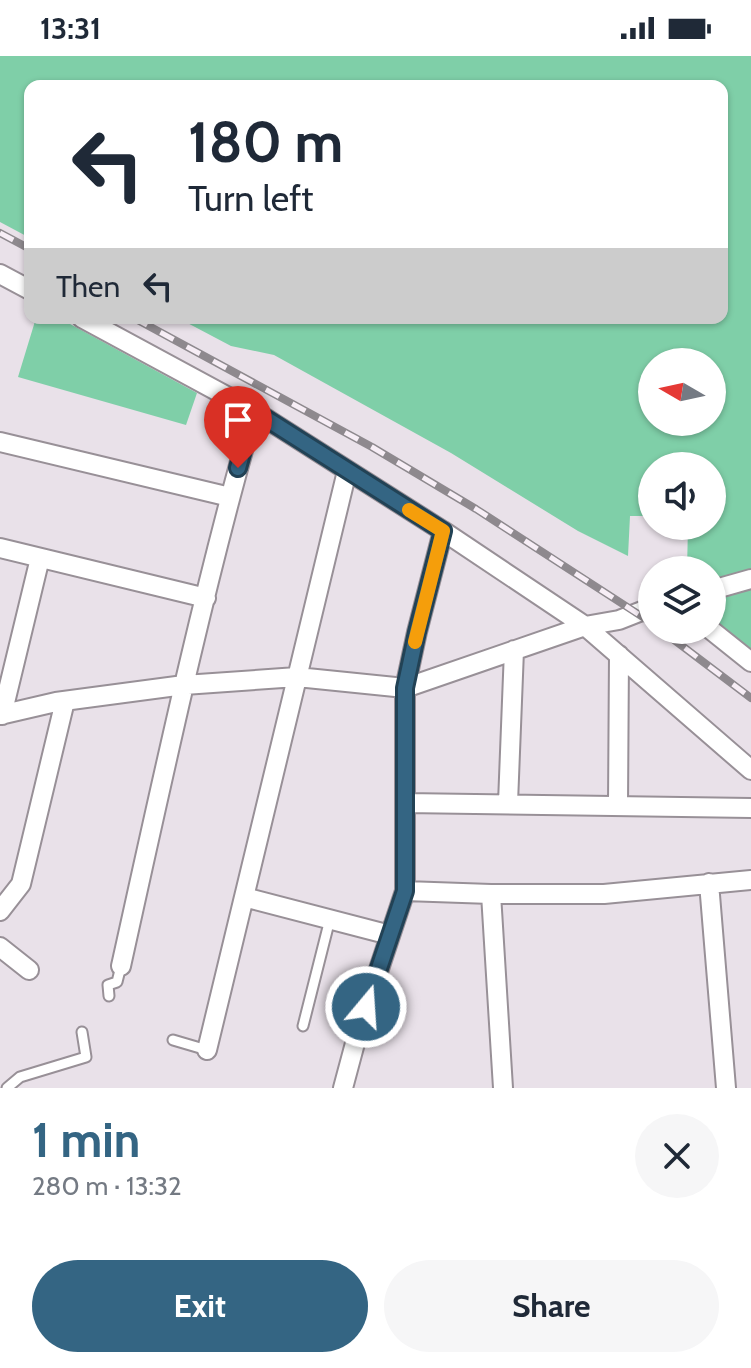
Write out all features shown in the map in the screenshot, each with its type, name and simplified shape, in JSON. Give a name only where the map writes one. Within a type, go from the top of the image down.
[{"type":"street","points":[[0,274],[24,287]]},
{"type":"street","points":[[93,324],[254,411],[585,626],[751,770]]},
{"type":"street","points":[[121,966],[184,685],[254,411]]},
{"type":"street","points":[[0,442],[230,497]]},
{"type":"street","points":[[207,1050],[347,471]]},
{"type":"street","points":[[343,1088],[405,891],[405,688],[443,531]]},
{"type":"street","points":[[0,548],[206,598]]},
{"type":"street","points":[[40,558],[1,715],[65,701],[184,685],[297,677],[405,688],[585,626],[619,620],[638,613]]},
{"type":"street","points":[[726,586],[751,579]]},
{"type":"street","points":[[726,642],[751,662]]},
{"type":"street","points":[[508,803],[514,650]]},
{"type":"street","points":[[618,805],[619,655]]},
{"type":"street","points":[[0,911],[21,884],[65,701]]},
{"type":"street","points":[[405,803],[751,808]]},
{"type":"street","points":[[405,891],[604,894],[751,880]]},
{"type":"street","points":[[709,883],[726,1088]]},
{"type":"street","points":[[491,894],[503,1088]]},
{"type":"street","points":[[244,897],[390,935]]},
{"type":"street","points":[[0,947],[29,970]]},
{"type":"lane","points":[[303,1026],[330,919]]},
{"type":"lane","points":[[109,996],[108,985],[117,982],[121,966]]},
{"type":"lane","points":[[7,1088],[20,1077],[86,1057],[82,1032]]},
{"type":"lane","points":[[173,1040],[207,1050]]},
{"type":"green space","points":[[0,56],[751,56],[751,570],[726,576],[726,556],[687,556],[688,540],[726,540],[726,452],[638,452],[638,516],[630,516],[628,556],[578,531],[451,453],[274,355],[231,346],[189,324],[728,324],[728,80],[24,80],[24,235],[0,222]]},
{"type":"green space","points":[[34,324],[70,324],[197,393],[186,425],[18,377]]},
{"type":"green space","points":[[751,586],[751,654],[726,632],[726,593]]},
{"type":"railway","points":[[0,233],[24,246]]},
{"type":"railway","points":[[145,324],[372,447],[476,509],[638,614]]},
{"type":"railway","points":[[680,644],[751,698]]},
{"type":"slow traffic","points":[[409,510],[443,531],[415,642]]},
{"type":"route","points":[[238,468],[254,411],[443,531],[405,688],[405,891],[366,1007]]}]
